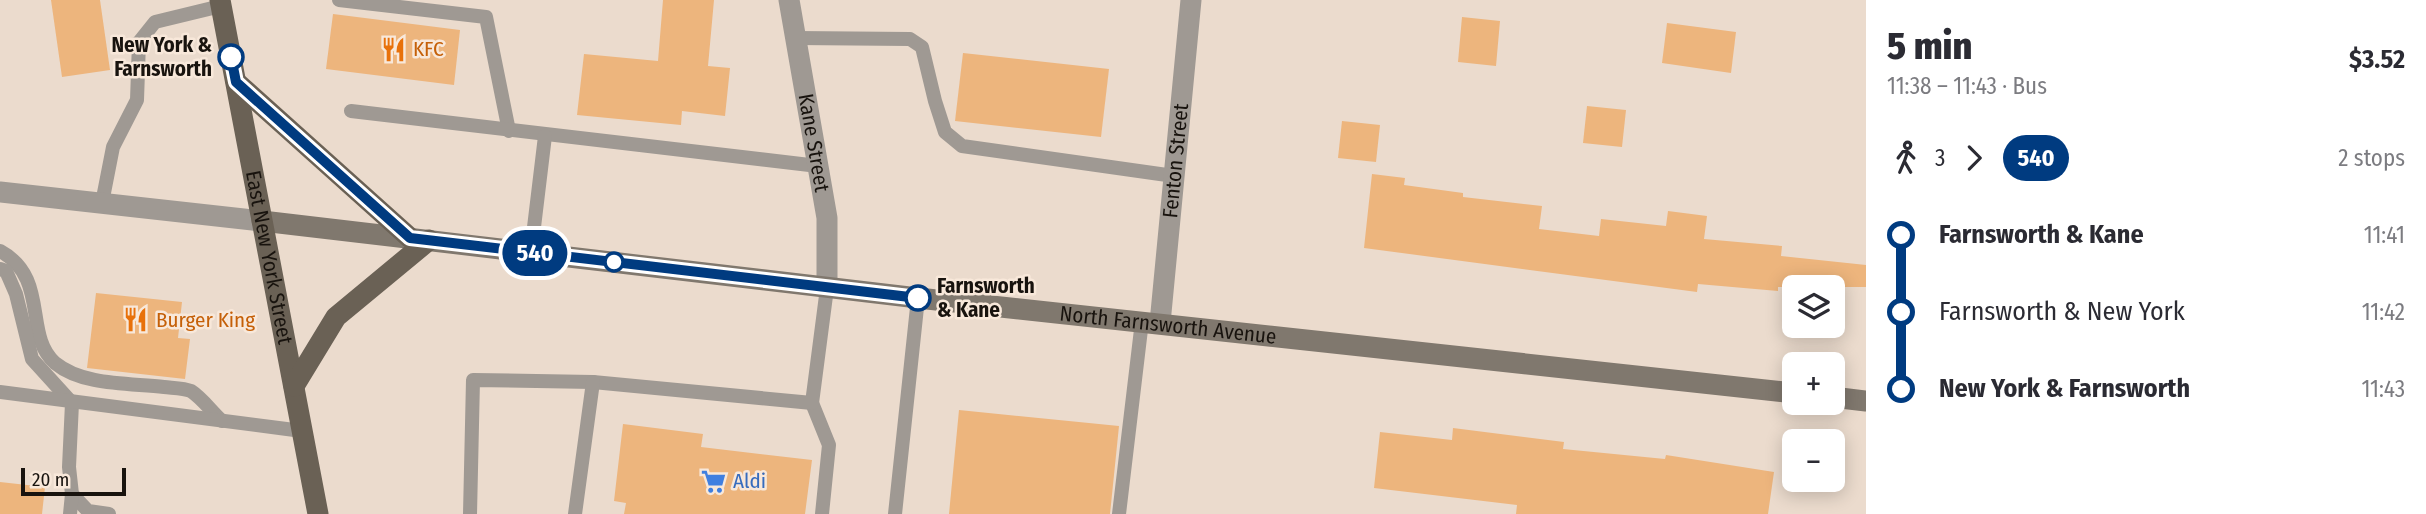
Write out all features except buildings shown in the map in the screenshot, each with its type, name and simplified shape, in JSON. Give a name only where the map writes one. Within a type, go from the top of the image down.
[{"type":"main road","name":"East New York Street","points":[[221,3],[318,514]]},
{"type":"main road","points":[[236,82],[419,239],[336,317],[294,386]]},
{"type":"main road","name":"North Farnsworth Avenue","points":[[262,221],[827,288],[1782,392]]},
{"type":"main road","points":[[1845,399],[1866,401]]},
{"type":"street","name":"Kane Street","points":[[789,0],[827,218],[827,288]]},
{"type":"street","name":"Fenton Street","points":[[1151,322],[1174,176],[1191,0]]},
{"type":"street","name":"North Farnsworth Avenue","points":[[0,192],[262,221]]},
{"type":"lane","points":[[339,0],[486,18],[509,131]]},
{"type":"lane","points":[[102,203],[113,147],[137,100],[139,42],[155,22],[221,3]]},
{"type":"lane","points":[[796,38],[910,39],[922,47],[934,101],[945,132],[962,146],[1174,176]]},
{"type":"lane","points":[[351,111],[545,136],[818,166]]},
{"type":"lane","points":[[531,252],[545,136]]},
{"type":"lane","points":[[0,251],[14,259],[26,275],[44,346],[53,361],[68,372],[90,379],[189,390],[222,421]]},
{"type":"lane","points":[[0,269],[6,271],[16,294],[32,359],[72,402],[70,514]]},
{"type":"lane","points":[[822,514],[829,445],[811,403],[827,288]]},
{"type":"lane","points":[[895,514],[918,298]]},
{"type":"lane","points":[[1119,514],[1151,322]]},
{"type":"lane","points":[[470,514],[473,380],[593,382],[811,403]]},
{"type":"lane","points":[[575,514],[593,382]]},
{"type":"lane","points":[[0,393],[302,431]]},
{"type":"lane","points":[[72,494],[88,511],[109,514]]},
{"type":"bus line","name":"540","points":[[231,57],[236,82],[410,238],[918,298]]},
{"type":"place","name":"KFC","points":[[393,49]]},
{"type":"place","name":"New York & Farnsworth","points":[[231,57]]},
{"type":"place","name":"Farnsworth & Kane","points":[[918,298]]},
{"type":"place","name":"Burger King","points":[[136,320]]},
{"type":"place","name":"Aldi","points":[[713,481]]}]
